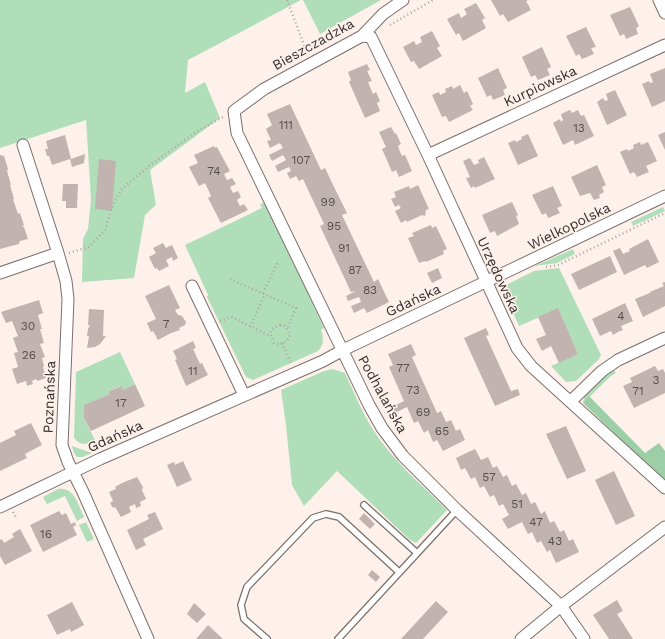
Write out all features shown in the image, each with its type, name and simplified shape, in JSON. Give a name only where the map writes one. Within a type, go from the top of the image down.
[{"type":"street","name":"Bieszczadzka","points":[[234,111],[264,89],[311,63],[366,36],[383,14],[403,0]]},
{"type":"street","points":[[659,0],[665,13]]},
{"type":"street","name":"Urzędowska","points":[[366,36],[428,155],[517,348],[531,366],[665,488]]},
{"type":"street","name":"Kurpiowska","points":[[428,155],[665,45]]},
{"type":"street","name":"Podhalańska","points":[[234,111],[237,133],[369,405],[391,440],[420,474],[561,606],[584,639]]},
{"type":"street","name":"Poznańska","points":[[23,145],[61,254],[66,281],[68,299],[62,445],[144,638]]},
{"type":"street","name":"Wielkopolska","points":[[486,282],[665,196]]},
{"type":"street","points":[[0,273],[61,254]]},
{"type":"street","name":"Gdańska","points":[[0,507],[74,471],[323,361],[486,282]]},
{"type":"street","points":[[192,286],[244,396]]},
{"type":"street","points":[[571,401],[602,371],[618,360],[665,338]]},
{"type":"street","points":[[521,639],[561,606],[665,527]]},
{"type":"lane","points":[[364,505],[417,553]]},
{"type":"lane","points":[[338,639],[457,510]]},
{"type":"lane","points":[[267,639],[244,620],[241,605],[247,587],[313,518],[326,514],[339,517],[399,572]]},
{"type":"path","points":[[287,0],[311,63]]},
{"type":"path","points":[[366,36],[433,0]]},
{"type":"path","points":[[61,254],[89,247],[105,230],[114,202],[122,189],[149,166],[196,132],[234,111]]},
{"type":"path","points":[[540,268],[558,265],[665,213]]},
{"type":"path","points":[[250,327],[278,262]]},
{"type":"path","points":[[230,278],[296,308],[287,329]]},
{"type":"path","points":[[217,322],[232,317],[271,336]]},
{"type":"path","points":[[280,325],[285,326],[290,334],[287,341],[279,345],[274,343],[271,336],[270,334],[272,329],[280,325]]},
{"type":"path","points":[[282,343],[293,366]]},
{"type":"green space","points":[[0,0],[301,0],[188,60],[185,93],[205,82],[220,118],[150,170],[156,205],[145,215],[134,278],[82,282],[83,239],[88,229],[91,199],[86,120],[0,148]]},
{"type":"green space","points":[[303,0],[381,0],[320,34]]},
{"type":"green space","points":[[265,202],[324,328],[321,330],[323,341],[318,351],[253,380],[246,377],[207,297],[208,295],[185,245],[262,208],[260,204]]},
{"type":"green space","points":[[663,207],[665,211],[633,226],[631,222]]},
{"type":"green space","points":[[573,249],[575,254],[557,263],[535,266]]},
{"type":"green space","points":[[559,268],[601,355],[599,359],[576,381],[566,382],[551,366],[578,354],[558,309],[519,326],[504,293],[504,289],[508,284],[534,271]]},
{"type":"green space","points":[[120,352],[135,384],[123,390],[120,386],[108,392],[110,394],[85,405],[84,418],[95,440],[84,444],[79,443],[74,438],[76,372]]},
{"type":"green space","points":[[612,368],[616,373],[583,403],[584,395]]},
{"type":"green space","points":[[333,369],[345,373],[362,410],[390,452],[447,510],[416,543],[410,540],[337,471],[304,506],[292,485],[281,390],[324,371]]},
{"type":"green space","points":[[589,396],[645,453],[659,443],[665,451],[665,482],[583,403]]},
{"type":"green space","points":[[72,446],[92,453],[83,457],[77,457]]},
{"type":"green space","points":[[58,489],[64,489],[72,494],[78,502],[84,517],[77,521],[65,496],[47,504],[43,497]]},
{"type":"green space","points":[[86,522],[94,539],[87,542],[79,525]]},
{"type":"building","points":[[491,0],[529,0],[526,1],[531,10],[508,22],[503,14],[500,16]]},
{"type":"building","points":[[476,3],[485,18],[482,20],[486,28],[463,41],[459,33],[456,35],[447,19],[459,13],[461,18],[467,14],[464,9]]},
{"type":"building","points":[[630,7],[639,26],[636,28],[638,34],[626,39],[624,34],[620,36],[610,15]]},
{"type":"building","points":[[586,27],[596,47],[591,48],[594,54],[582,59],[579,54],[576,56],[566,36]]},
{"type":"building","points":[[432,31],[440,46],[437,48],[442,56],[419,69],[414,61],[411,62],[403,47],[414,41],[416,45],[422,42],[420,37]]},
{"type":"building","points":[[542,47],[551,67],[547,69],[550,75],[538,80],[535,75],[531,77],[522,57]]},
{"type":"building","points":[[367,64],[370,70],[367,71],[372,81],[368,82],[373,94],[376,92],[380,101],[377,103],[380,111],[365,118],[349,82],[351,80],[348,72]]},
{"type":"building","points":[[498,68],[507,88],[503,90],[505,95],[493,100],[491,95],[487,97],[478,78]]},
{"type":"building","points":[[665,68],[665,101],[652,107],[642,84],[649,81],[650,83],[653,82],[650,74]]},
{"type":"building","points":[[460,85],[464,93],[467,91],[473,104],[470,106],[473,110],[449,122],[446,116],[442,117],[432,95],[439,92],[440,95],[446,92],[445,89],[452,86],[453,89]]},
{"type":"building","points":[[615,90],[627,115],[607,125],[597,102],[603,98],[605,101],[608,100],[606,94]]},
{"type":"building","points":[[290,104],[321,170],[325,168],[347,213],[342,215],[374,282],[378,279],[389,302],[367,313],[364,308],[354,313],[351,306],[361,302],[359,297],[348,301],[346,296],[356,291],[351,292],[320,226],[324,224],[303,179],[299,181],[296,176],[290,179],[287,173],[291,171],[289,167],[278,172],[275,166],[286,160],[283,155],[272,161],[269,155],[283,148],[280,143],[270,148],[267,141],[271,140],[266,129],[272,125],[267,114]]},
{"type":"building","points":[[570,110],[572,113],[578,110],[581,116],[584,115],[594,136],[575,145],[573,140],[563,145],[553,123],[560,119],[561,122],[563,120],[561,114]]},
{"type":"building","points":[[391,127],[395,134],[396,133],[401,144],[398,146],[400,152],[402,156],[405,155],[412,171],[399,177],[396,170],[392,172],[382,149],[386,147],[379,132]]},
{"type":"building","points":[[665,132],[665,150],[658,135]]},
{"type":"building","points":[[528,134],[538,156],[518,165],[508,143],[515,140],[516,142],[522,139],[521,137]]},
{"type":"building","points":[[65,135],[71,159],[85,154],[84,163],[72,167],[70,159],[52,165],[45,149],[48,149],[46,141]]},
{"type":"building","points":[[640,142],[641,145],[648,142],[657,161],[646,166],[649,172],[637,177],[634,172],[630,174],[620,152],[627,149],[628,151],[634,148],[633,145]]},
{"type":"building","points":[[214,146],[215,148],[217,147],[230,171],[224,174],[227,180],[232,178],[236,184],[230,187],[233,193],[238,191],[241,197],[237,200],[240,206],[244,204],[248,210],[221,223],[208,198],[211,196],[205,183],[199,186],[189,167],[198,163],[194,155]]},
{"type":"building","points":[[0,155],[4,156],[8,169],[7,171],[13,199],[18,214],[20,213],[24,225],[22,226],[24,227],[28,239],[20,241],[19,244],[0,249]]},
{"type":"building","points":[[484,157],[495,179],[475,188],[474,186],[471,188],[466,178],[470,177],[463,161],[470,158],[474,165],[479,163],[478,160]]},
{"type":"building","points":[[99,159],[116,161],[112,211],[95,209]]},
{"type":"building","points":[[597,165],[606,185],[602,187],[604,192],[599,195],[600,198],[594,200],[590,193],[580,196],[571,177]]},
{"type":"building","points":[[63,184],[78,184],[77,208],[66,208],[66,201],[62,201]]},
{"type":"building","points":[[418,185],[429,209],[426,210],[425,216],[422,215],[407,222],[406,220],[401,223],[395,211],[401,208],[399,205],[395,207],[391,199],[396,197],[394,192],[409,186],[410,189]]},
{"type":"building","points":[[553,186],[562,206],[557,208],[560,213],[548,218],[546,213],[542,215],[532,195]]},
{"type":"building","points":[[512,202],[518,215],[516,216],[519,224],[497,236],[495,231],[490,233],[482,215]]},
{"type":"building","points":[[431,225],[432,228],[436,226],[447,249],[443,251],[444,254],[426,262],[419,263],[408,238],[414,236],[412,233]]},
{"type":"building","points":[[648,239],[659,262],[647,268],[645,265],[624,275],[613,251],[620,248],[623,254],[630,251],[629,249]]},
{"type":"building","points":[[163,243],[166,248],[172,245],[178,258],[173,261],[172,257],[166,260],[169,266],[159,271],[157,268],[155,269],[149,257],[156,253],[153,248]]},
{"type":"building","points":[[610,256],[617,272],[579,290],[571,274]]},
{"type":"building","points":[[438,268],[442,278],[432,283],[427,273]]},
{"type":"building","points":[[665,282],[665,306],[643,317],[635,299],[664,286],[662,283]]},
{"type":"building","points":[[169,285],[180,308],[175,310],[186,322],[185,325],[179,328],[180,330],[158,340],[153,331],[151,332],[147,323],[156,319],[145,296]]},
{"type":"building","points":[[39,300],[43,313],[38,315],[44,343],[40,344],[45,357],[42,358],[46,378],[37,381],[36,379],[32,381],[33,384],[27,386],[26,381],[17,384],[12,369],[18,367],[14,353],[18,352],[13,338],[18,336],[12,321],[6,323],[1,312]]},
{"type":"building","points":[[625,303],[633,321],[621,326],[623,330],[613,335],[611,331],[600,336],[592,319]]},
{"type":"building","points":[[558,308],[578,354],[559,363],[551,346],[542,351],[536,339],[546,335],[538,317]]},
{"type":"building","points":[[89,309],[104,310],[103,336],[106,336],[100,344],[95,347],[87,348],[89,336],[87,336],[90,325],[88,325]]},
{"type":"building","points":[[486,328],[489,335],[486,336],[511,391],[518,389],[520,395],[495,406],[464,338]]},
{"type":"building","points":[[193,341],[196,348],[193,349],[200,364],[202,363],[208,375],[186,386],[175,360],[177,359],[173,351]]},
{"type":"building","points":[[411,344],[416,355],[412,357],[437,413],[441,411],[446,422],[451,420],[456,431],[460,429],[465,440],[443,451],[437,440],[433,442],[428,430],[424,433],[418,421],[414,423],[407,407],[395,413],[392,407],[404,401],[389,367],[393,365],[388,354]]},
{"type":"building","points":[[655,366],[658,371],[663,369],[665,373],[665,393],[634,408],[623,386],[632,382],[630,378]]},
{"type":"building","points":[[135,384],[145,406],[91,431],[84,418],[84,405],[110,394],[108,392],[121,386],[123,390]]},
{"type":"building","points":[[31,423],[42,445],[25,454],[27,458],[0,471],[0,443],[16,435],[14,431]]},
{"type":"building","points":[[566,426],[586,471],[567,479],[546,434]]},
{"type":"building","points":[[475,449],[481,460],[488,457],[493,468],[497,466],[503,477],[507,475],[512,486],[516,484],[522,495],[526,493],[531,504],[535,502],[541,514],[545,511],[550,523],[554,521],[560,532],[564,530],[569,541],[573,539],[579,552],[556,563],[550,550],[547,552],[541,541],[537,543],[532,532],[528,534],[522,522],[508,529],[502,519],[509,515],[503,504],[499,506],[494,495],[490,497],[484,486],[480,488],[475,477],[471,479],[465,468],[461,470],[456,458]]},
{"type":"building","points":[[183,461],[192,480],[177,487],[167,465],[174,462],[175,465]]},
{"type":"building","points":[[614,471],[635,516],[616,525],[595,480]]},
{"type":"building","points":[[137,477],[143,487],[142,490],[146,499],[140,502],[141,506],[136,508],[135,504],[129,507],[131,512],[121,517],[115,507],[113,508],[110,503],[113,501],[109,492],[116,489],[115,487],[122,483]]},
{"type":"building","points":[[59,511],[62,515],[66,513],[71,524],[75,522],[76,525],[73,527],[77,535],[43,552],[30,525]]},
{"type":"building","points":[[155,512],[163,529],[143,539],[146,545],[136,550],[127,530],[149,519],[147,515]]},
{"type":"building","points":[[364,513],[375,524],[370,529],[359,519]]},
{"type":"building","points":[[20,529],[32,551],[5,565],[0,556],[0,540],[2,539],[4,543],[14,537],[12,534]]},
{"type":"building","points":[[372,570],[380,577],[376,582],[368,575]]},
{"type":"building","points":[[617,600],[623,611],[617,614],[633,639],[609,639],[593,615]]},
{"type":"building","points":[[436,601],[448,612],[423,639],[401,639]]},
{"type":"building","points":[[72,602],[84,625],[71,632],[70,629],[57,635],[47,615]]},
{"type":"building","points":[[194,603],[206,614],[197,623],[187,614]]},
{"type":"building","points":[[208,625],[223,639],[196,639]]}]
